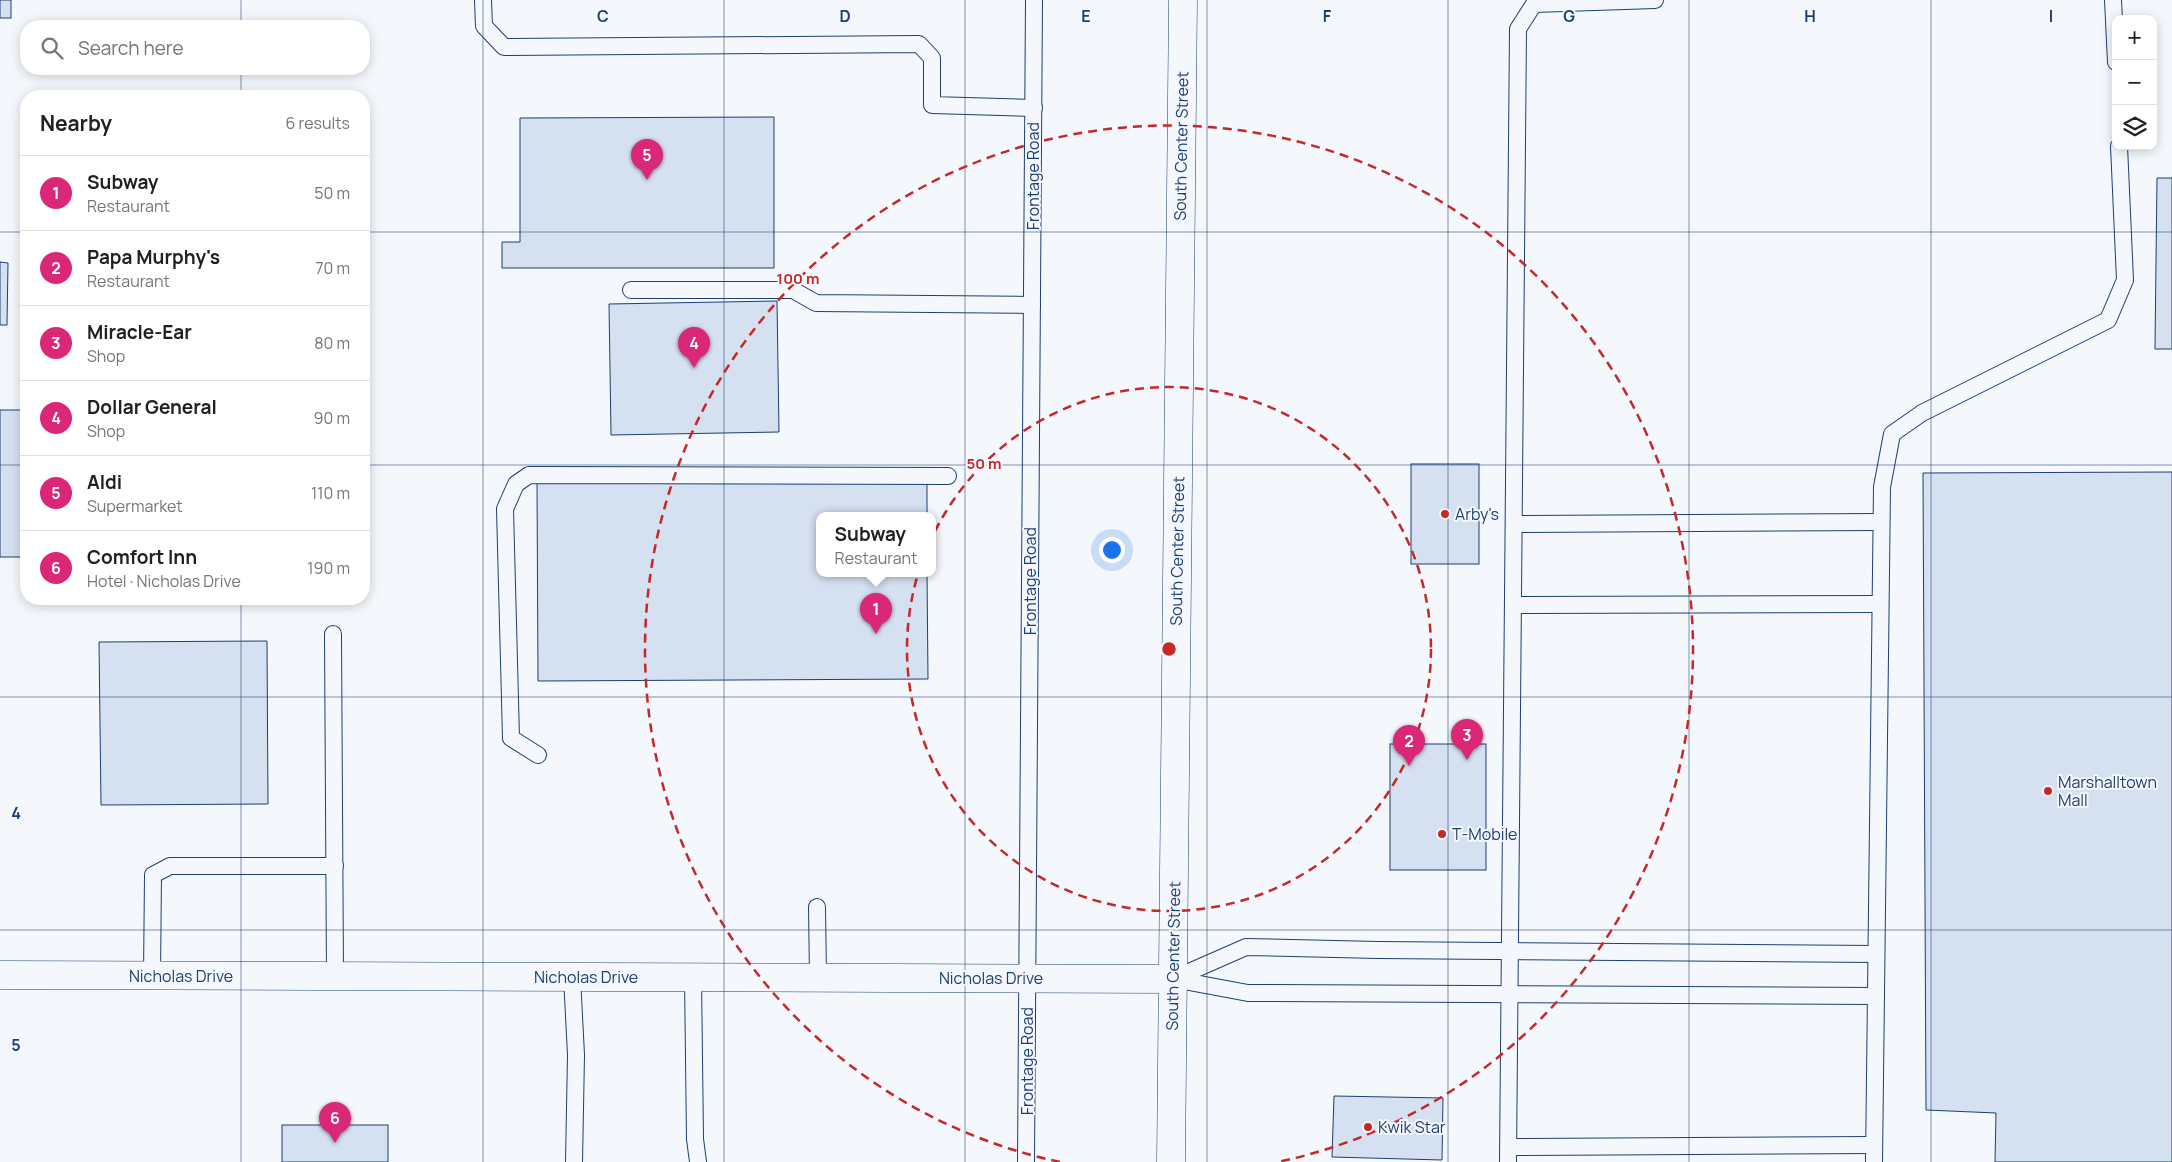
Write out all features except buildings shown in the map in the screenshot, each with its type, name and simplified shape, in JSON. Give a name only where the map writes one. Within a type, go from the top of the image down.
[{"type":"street","name":"South Center Street","points":[[1172,1162],[1183,0]]},
{"type":"street","name":"Nicholas Drive","points":[[0,975],[1173,979]]},
{"type":"lane","points":[[483,0],[484,26],[504,47],[919,44],[932,58],[932,106],[1034,108]]},
{"type":"lane","name":"Frontage Road","points":[[1026,1162],[1034,0]]},
{"type":"lane","points":[[1655,0],[1534,4],[1518,29],[1511,994],[1508,1154],[1874,1145]]},
{"type":"lane","points":[[2113,0],[2116,60]]},
{"type":"lane","points":[[1874,1162],[1881,522],[1882,487],[1892,434],[1922,413],[2108,320],[2126,280],[2120,150]]},
{"type":"lane","points":[[631,290],[793,290],[816,303],[1032,305]]},
{"type":"lane","points":[[538,755],[511,738],[505,509],[516,484],[529,476],[948,476]]},
{"type":"lane","points":[[1515,524],[1881,522]]},
{"type":"lane","points":[[1514,605],[1880,604]]},
{"type":"lane","points":[[333,634],[335,976]]},
{"type":"lane","points":[[152,976],[153,874],[170,866],[335,866]]},
{"type":"lane","points":[[818,907],[818,978]]},
{"type":"lane","points":[[1173,979],[1246,947],[1876,954]]},
{"type":"lane","points":[[572,977],[576,1055],[574,1162]]},
{"type":"lane","points":[[692,978],[695,1139],[698,1162]]},
{"type":"lane","points":[[1173,979],[1248,993],[1876,996]]},
{"type":"place","name":"Aldi","points":[[647,180]]},
{"type":"place","name":"Dollar General","points":[[694,368]]},
{"type":"place","name":"Arby's","points":[[1445,514]]},
{"type":"place","name":"Subway","points":[[876,634]]},
{"type":"place","name":"Miracle-Ear","points":[[1467,760]]},
{"type":"place","name":"Papa Murphy's","points":[[1409,766]]},
{"type":"place","name":"Marshalltown Mall","points":[[2048,791]]},
{"type":"place","name":"T-Mobile","points":[[1442,834]]},
{"type":"place","name":"Kwik Star","points":[[1368,1127]]},
{"type":"place","name":"Comfort Inn","points":[[335,1143]]}]
